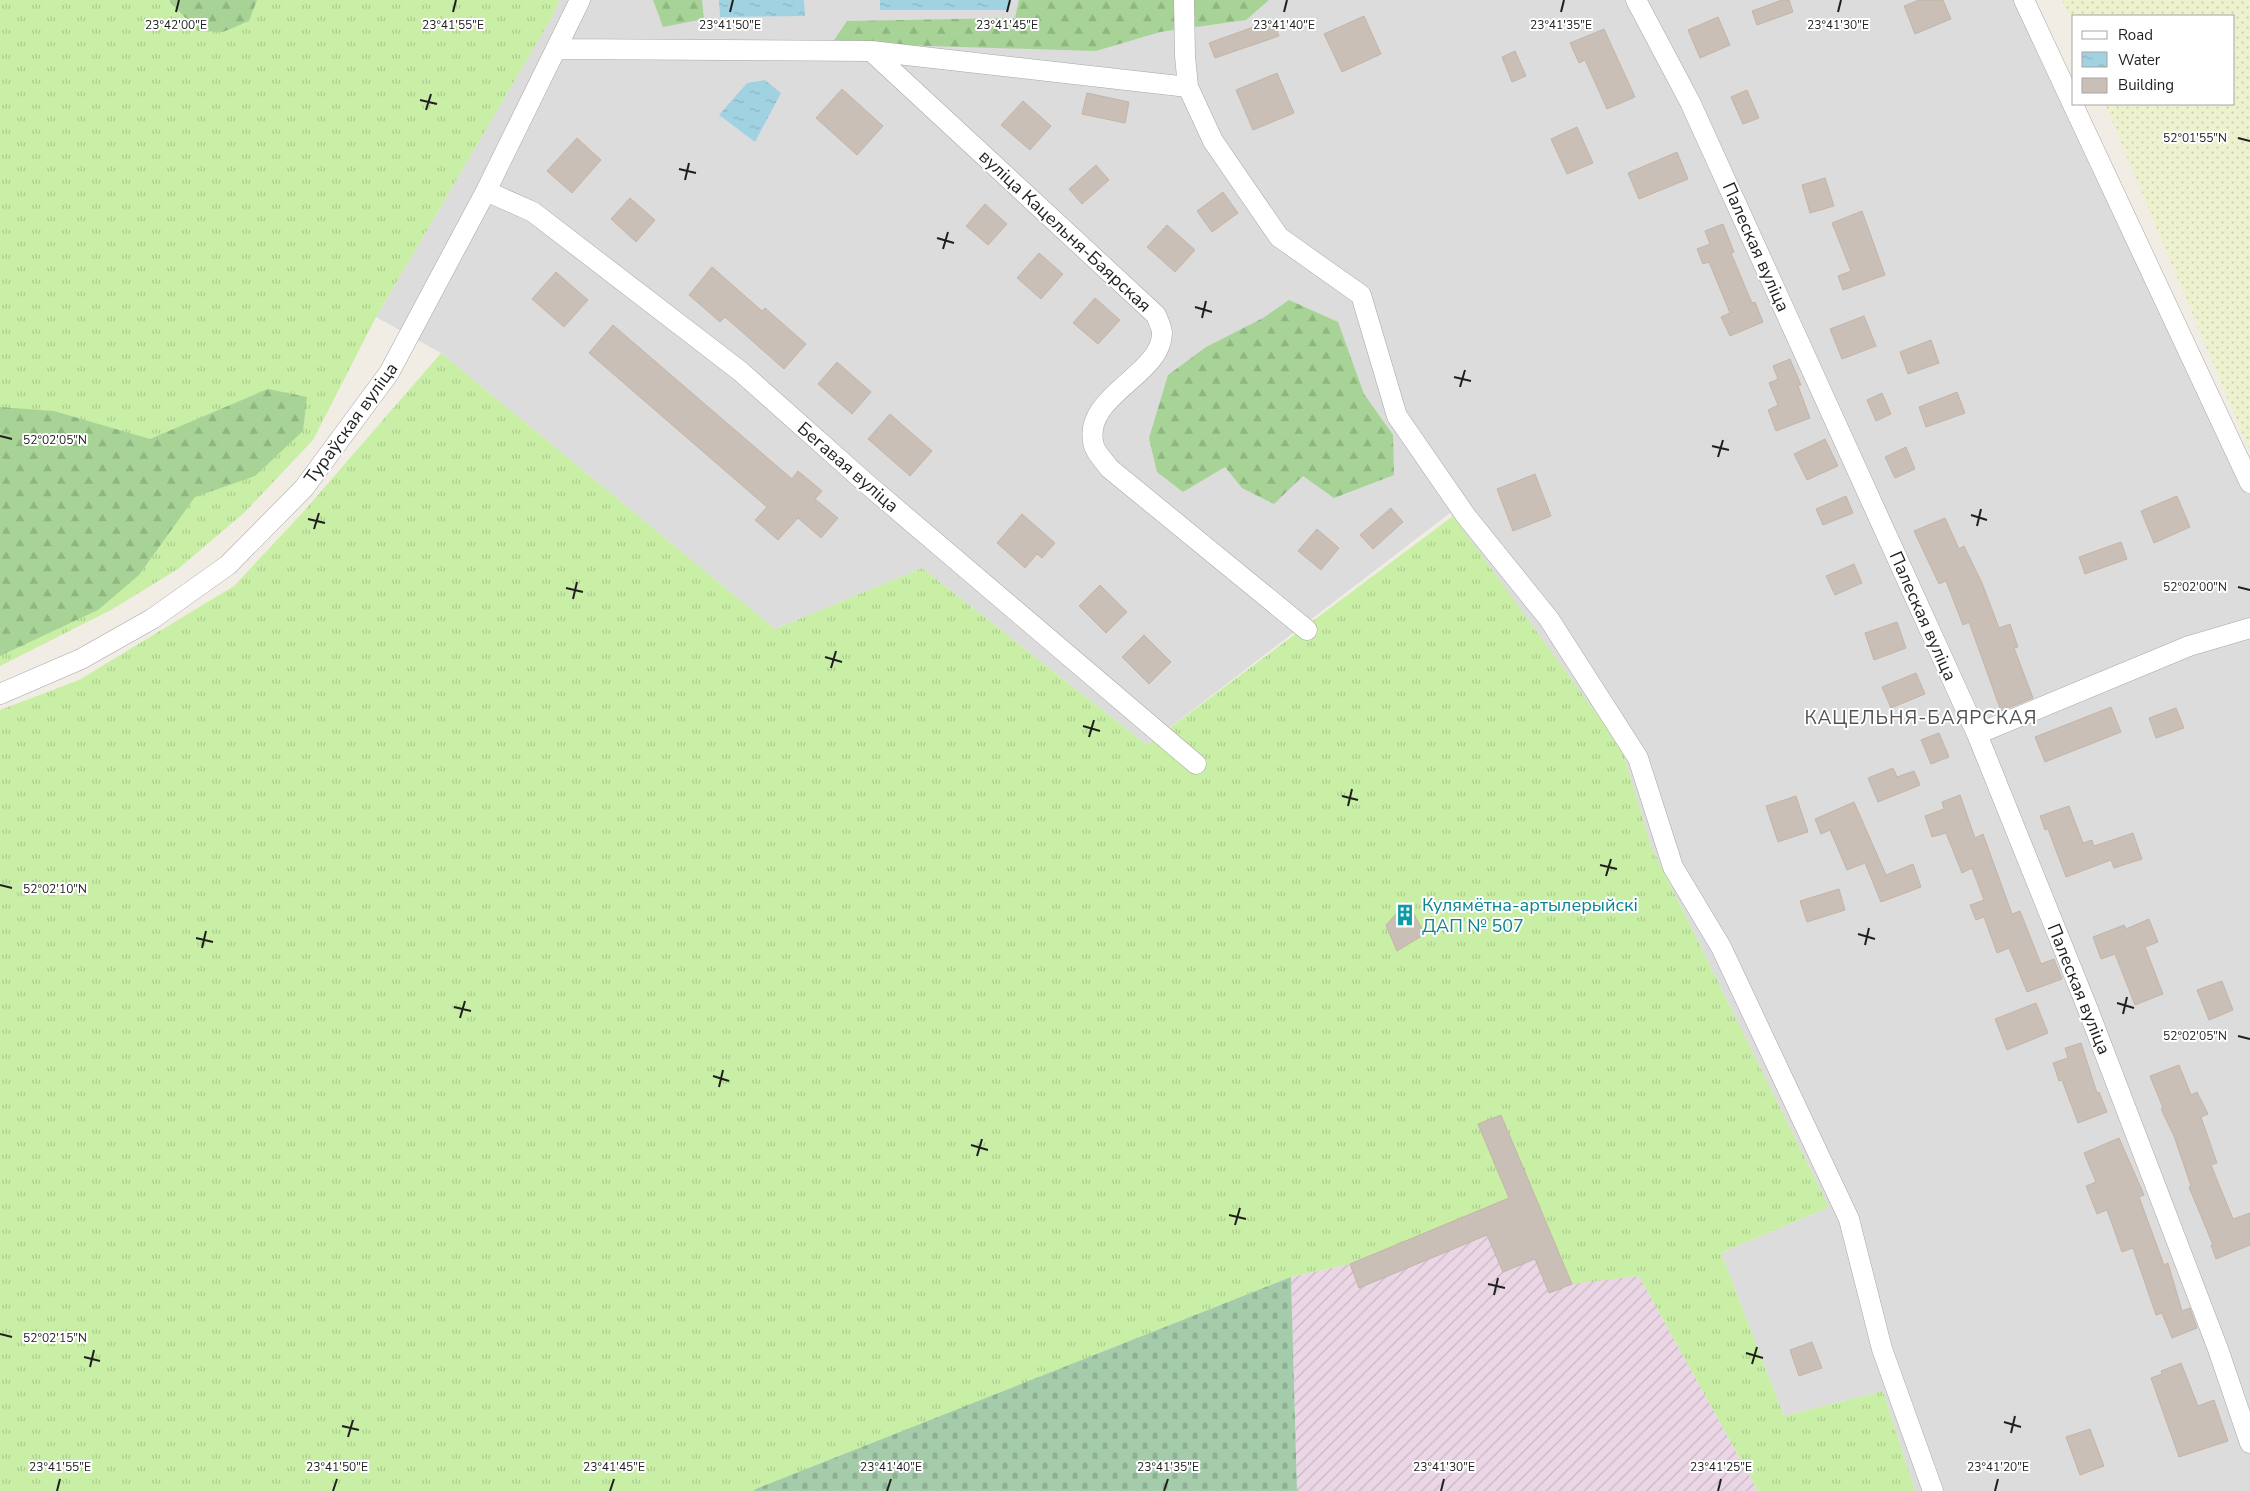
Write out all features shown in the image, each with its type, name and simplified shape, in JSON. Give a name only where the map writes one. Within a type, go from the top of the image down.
[{"type":"street","name":"Тураўская вуліца","points":[[0,694],[81,659],[152,619],[228,565],[304,488],[390,373],[486,190],[580,0]]},
{"type":"street","points":[[1184,0],[1185,56],[1188,86],[1213,141],[1278,238],[1361,294],[1397,416],[1466,516],[1549,619],[1638,758],[1674,867],[1720,947],[1849,1219],[1882,1349],[1933,1491]]},
{"type":"street","name":"Палеская вуліца","points":[[1636,0],[1690,102],[1977,734],[2087,1007],[2218,1348],[2250,1443]]},
{"type":"street","points":[[2024,0],[2072,102]]},
{"type":"street","points":[[557,49],[871,51],[1188,86]]},
{"type":"street","name":"вуліца Кацельня-Баярская","points":[[871,51],[1156,315],[1162,332],[1158,351],[1100,409],[1093,429],[1094,447],[1109,468],[1307,630]]},
{"type":"street","points":[[2073,105],[2250,482]]},
{"type":"street","name":"Бегавая вуліца","points":[[486,190],[533,212],[740,371],[868,484],[1196,764]]},
{"type":"street","points":[[1977,734],[2188,646],[2250,628]]},
{"type":"shaded area","name":"КАЦЕЛЬНЯ-БАЯРСКАЯ","points":[[559,0],[2032,0],[2072,90],[2072,105],[2079,105],[2250,490],[2250,1491],[1915,1491],[1883,1391],[1784,1416],[1721,1253],[1829,1207],[1651,846],[1622,749],[1450,513],[1147,745],[922,568],[775,629],[441,353],[376,317],[552,17]]},
{"type":"shaded area","points":[[1501,1115],[1571,1283],[1639,1276],[1758,1491],[1297,1491],[1291,1277],[1350,1264],[1478,1124]]},
{"type":"green space","points":[[0,0],[559,0],[552,17],[376,317],[313,440],[245,512],[178,569],[111,610],[0,666]]},
{"type":"green space","points":[[170,0],[257,0],[249,21],[223,32],[198,31]]},
{"type":"green space","points":[[653,0],[702,0],[704,19],[663,27]]},
{"type":"green space","points":[[1019,0],[1269,0],[1246,20],[1160,32],[1096,51],[832,43],[847,21],[1015,18]]},
{"type":"green space","points":[[2062,0],[2250,0],[2250,452],[2105,105],[2235,105],[2235,15],[2072,15],[2072,22]]},
{"type":"green space","points":[[1289,300],[1338,322],[1364,394],[1393,435],[1394,475],[1334,498],[1303,476],[1274,504],[1242,488],[1225,467],[1183,492],[1157,472],[1149,438],[1168,375],[1206,347],[1263,318]]},
{"type":"green space","points":[[441,353],[775,629],[922,568],[1147,745],[1453,516],[1622,749],[1651,846],[1829,1207],[1721,1253],[1784,1416],[1883,1391],[1915,1491],[1758,1491],[1639,1276],[1572,1284],[1501,1115],[1479,1124],[1509,1198],[1350,1264],[1291,1277],[753,1491],[0,1491],[0,710],[79,680],[234,586],[304,511]]},
{"type":"green space","points":[[268,389],[307,397],[303,431],[255,476],[195,497],[139,575],[98,610],[0,656],[0,407],[54,411],[150,439]]},
{"type":"green space","points":[[1291,1277],[1297,1491],[753,1491],[756,1489]]},
{"type":"water","points":[[719,0],[804,0],[805,16],[720,17]]},
{"type":"water","points":[[880,0],[1009,0],[1008,10],[880,10]]},
{"type":"water","points":[[765,80],[781,93],[755,142],[719,115],[747,83]]},
{"type":"building","points":[[1782,0],[1789,0],[1793,12],[1757,25],[1752,11]]},
{"type":"building","points":[[1919,0],[1943,0],[1951,19],[1915,34],[1904,6]]},
{"type":"building","points":[[1364,16],[1381,54],[1342,72],[1324,34]]},
{"type":"building","points":[[1718,17],[1730,45],[1700,58],[1688,30]]},
{"type":"building","points":[[1273,20],[1279,36],[1215,58],[1209,43]]},
{"type":"building","points":[[1604,29],[1635,97],[1607,109],[1585,60],[1579,63],[1570,43]]},
{"type":"building","points":[[1515,51],[1526,76],[1512,82],[1502,57]]},
{"type":"building","points":[[1277,73],[1294,113],[1253,130],[1236,90]]},
{"type":"building","points":[[842,89],[883,126],[857,155],[816,118]]},
{"type":"building","points":[[1747,90],[1759,118],[1743,124],[1731,97]]},
{"type":"building","points":[[1087,93],[1129,102],[1125,123],[1082,114]]},
{"type":"building","points":[[1023,101],[1051,126],[1030,150],[1001,125]]},
{"type":"building","points":[[1577,127],[1593,163],[1567,174],[1551,139]]},
{"type":"building","points":[[577,138],[601,160],[572,193],[547,171]]},
{"type":"building","points":[[1677,152],[1688,179],[1639,199],[1628,173]]},
{"type":"building","points":[[1096,165],[1109,180],[1082,204],[1069,189]]},
{"type":"building","points":[[1825,178],[1834,206],[1810,213],[1802,185]]},
{"type":"building","points":[[1223,192],[1238,213],[1212,232],[1197,211]]},
{"type":"building","points":[[630,198],[655,220],[636,242],[611,219]]},
{"type":"building","points":[[985,204],[1007,224],[988,245],[966,226]]},
{"type":"building","points":[[1862,211],[1885,275],[1843,290],[1838,276],[1851,271],[1832,223]]},
{"type":"building","points":[[1723,224],[1734,252],[1731,253],[1752,303],[1755,302],[1763,322],[1730,336],[1721,317],[1730,313],[1709,262],[1703,264],[1697,249],[1710,244],[1705,231]]},
{"type":"building","points":[[1167,225],[1195,250],[1175,272],[1147,247]]},
{"type":"building","points":[[1039,253],[1063,274],[1041,299],[1017,278]]},
{"type":"building","points":[[712,267],[762,311],[765,308],[806,344],[784,369],[725,317],[720,322],[689,295]]},
{"type":"building","points":[[556,272],[588,300],[564,327],[532,299]]},
{"type":"building","points":[[1095,298],[1120,320],[1098,344],[1073,323]]},
{"type":"building","points":[[1864,316],[1876,346],[1842,359],[1830,329]]},
{"type":"building","points":[[613,325],[792,479],[798,471],[822,491],[815,499],[838,518],[821,538],[798,518],[778,540],[755,520],[767,507],[589,353]]},
{"type":"building","points":[[1931,340],[1939,363],[1908,374],[1900,352]]},
{"type":"building","points":[[1790,359],[1801,385],[1798,386],[1810,418],[1776,431],[1768,410],[1778,405],[1769,383],[1778,379],[1773,366]]},
{"type":"building","points":[[837,362],[871,392],[852,414],[818,384]]},
{"type":"building","points":[[1957,392],[1965,413],[1926,427],[1919,407]]},
{"type":"building","points":[[1882,393],[1891,414],[1876,421],[1867,400]]},
{"type":"building","points":[[890,414],[932,451],[910,476],[868,439]]},
{"type":"building","points":[[1825,439],[1838,466],[1807,480],[1794,454]]},
{"type":"building","points":[[1906,447],[1915,469],[1895,478],[1885,457]]},
{"type":"building","points":[[1535,474],[1551,516],[1513,531],[1497,489]]},
{"type":"building","points":[[1846,496],[1853,513],[1823,525],[1816,509]]},
{"type":"building","points":[[2177,496],[2190,527],[2154,543],[2141,511]]},
{"type":"building","points":[[1391,508],[1403,522],[1373,549],[1360,535]]},
{"type":"building","points":[[1022,514],[1055,543],[1042,558],[1037,554],[1025,568],[997,543]]},
{"type":"building","points":[[1945,518],[1959,549],[1964,546],[1982,583],[1999,628],[2010,624],[2018,647],[2014,648],[2033,698],[2001,711],[1969,622],[1963,625],[1946,581],[1939,584],[1914,531]]},
{"type":"building","points":[[1317,529],[1339,548],[1321,570],[1298,551]]},
{"type":"building","points":[[2121,542],[2127,559],[2085,574],[2079,557]]},
{"type":"building","points":[[1854,564],[1862,583],[1835,595],[1826,576]]},
{"type":"building","points":[[1100,585],[1127,612],[1106,633],[1079,606]]},
{"type":"building","points":[[1897,622],[1906,648],[1874,660],[1865,633]]},
{"type":"building","points":[[1144,635],[1171,662],[1149,684],[1122,657]]},
{"type":"building","points":[[1916,673],[1925,694],[1891,708],[1882,687]]},
{"type":"building","points":[[2111,707],[2121,732],[2045,762],[2035,737]]},
{"type":"building","points":[[2176,708],[2184,728],[2156,738],[2149,718]]},
{"type":"building","points":[[1939,733],[1949,757],[1931,764],[1921,740]]},
{"type":"building","points":[[1893,768],[1897,777],[1914,771],[1920,785],[1878,802],[1868,778]]},
{"type":"building","points":[[1960,795],[1975,838],[1983,834],[2012,914],[2020,911],[2041,964],[2054,959],[2062,979],[2027,992],[2009,948],[1997,953],[1984,917],[1976,920],[1970,905],[1984,900],[1972,868],[1962,873],[1946,833],[1932,837],[1925,816],[1944,809],[1942,802]]},
{"type":"building","points":[[1796,796],[1808,832],[1778,842],[1766,806]]},
{"type":"building","points":[[1854,802],[1886,875],[1913,864],[1921,887],[1881,902],[1865,863],[1847,870],[1830,830],[1821,834],[1815,819]]},
{"type":"building","points":[[2069,806],[2083,843],[2092,840],[2094,846],[2133,833],[2142,859],[2114,868],[2111,860],[2066,877],[2048,829],[2045,830],[2040,816]]},
{"type":"building","points":[[1839,889],[1845,910],[1807,922],[1800,901]]},
{"type":"building","name":"Кулямётна-артылерыйскі ДАП № 507","points":[[1407,902],[1425,934],[1397,951],[1386,925]]},
{"type":"building","points":[[2149,919],[2158,942],[2145,947],[2163,994],[2135,1005],[2115,954],[2101,959],[2093,937],[2124,925],[2126,929]]},
{"type":"building","points":[[2222,981],[2233,1010],[2209,1020],[2197,990]]},
{"type":"building","points":[[2036,1003],[2048,1033],[2007,1050],[1995,1019]]},
{"type":"building","points":[[2081,1043],[2097,1093],[2099,1092],[2107,1112],[2078,1123],[2062,1080],[2059,1081],[2053,1063],[2068,1058],[2065,1048]]},
{"type":"building","points":[[2179,1065],[2191,1095],[2197,1092],[2208,1114],[2201,1117],[2217,1163],[2211,1165],[2233,1219],[2250,1213],[2250,1245],[2216,1259],[2211,1245],[2213,1245],[2189,1187],[2191,1186],[2174,1136],[2161,1109],[2163,1108],[2150,1076]]},
{"type":"building","points":[[1501,1115],[1572,1284],[1549,1293],[1535,1259],[1503,1272],[1487,1235],[1359,1288],[1350,1264],[1509,1198],[1478,1124]]},
{"type":"building","points":[[2119,1138],[2144,1195],[2139,1197],[2164,1265],[2168,1263],[2182,1311],[2190,1308],[2197,1328],[2172,1338],[2162,1313],[2156,1315],[2133,1248],[2122,1252],[2107,1210],[2097,1214],[2086,1186],[2096,1182],[2084,1153]]},
{"type":"building","points":[[1812,1342],[1822,1368],[1799,1376],[1790,1350]]},
{"type":"building","points":[[2181,1363],[2198,1406],[2214,1400],[2228,1441],[2179,1457],[2151,1378],[2162,1374],[2161,1371]]},
{"type":"building","points":[[2090,1429],[2104,1466],[2080,1475],[2066,1437]]},
{"type":"place","name":"Кулямётна-артылерыйскі ДАП № 507","points":[[1405,915]]},
{"type":"district","name":"КАЦЕЛЬНЯ-БАЯРСКАЯ","points":[[1921,717]]}]
